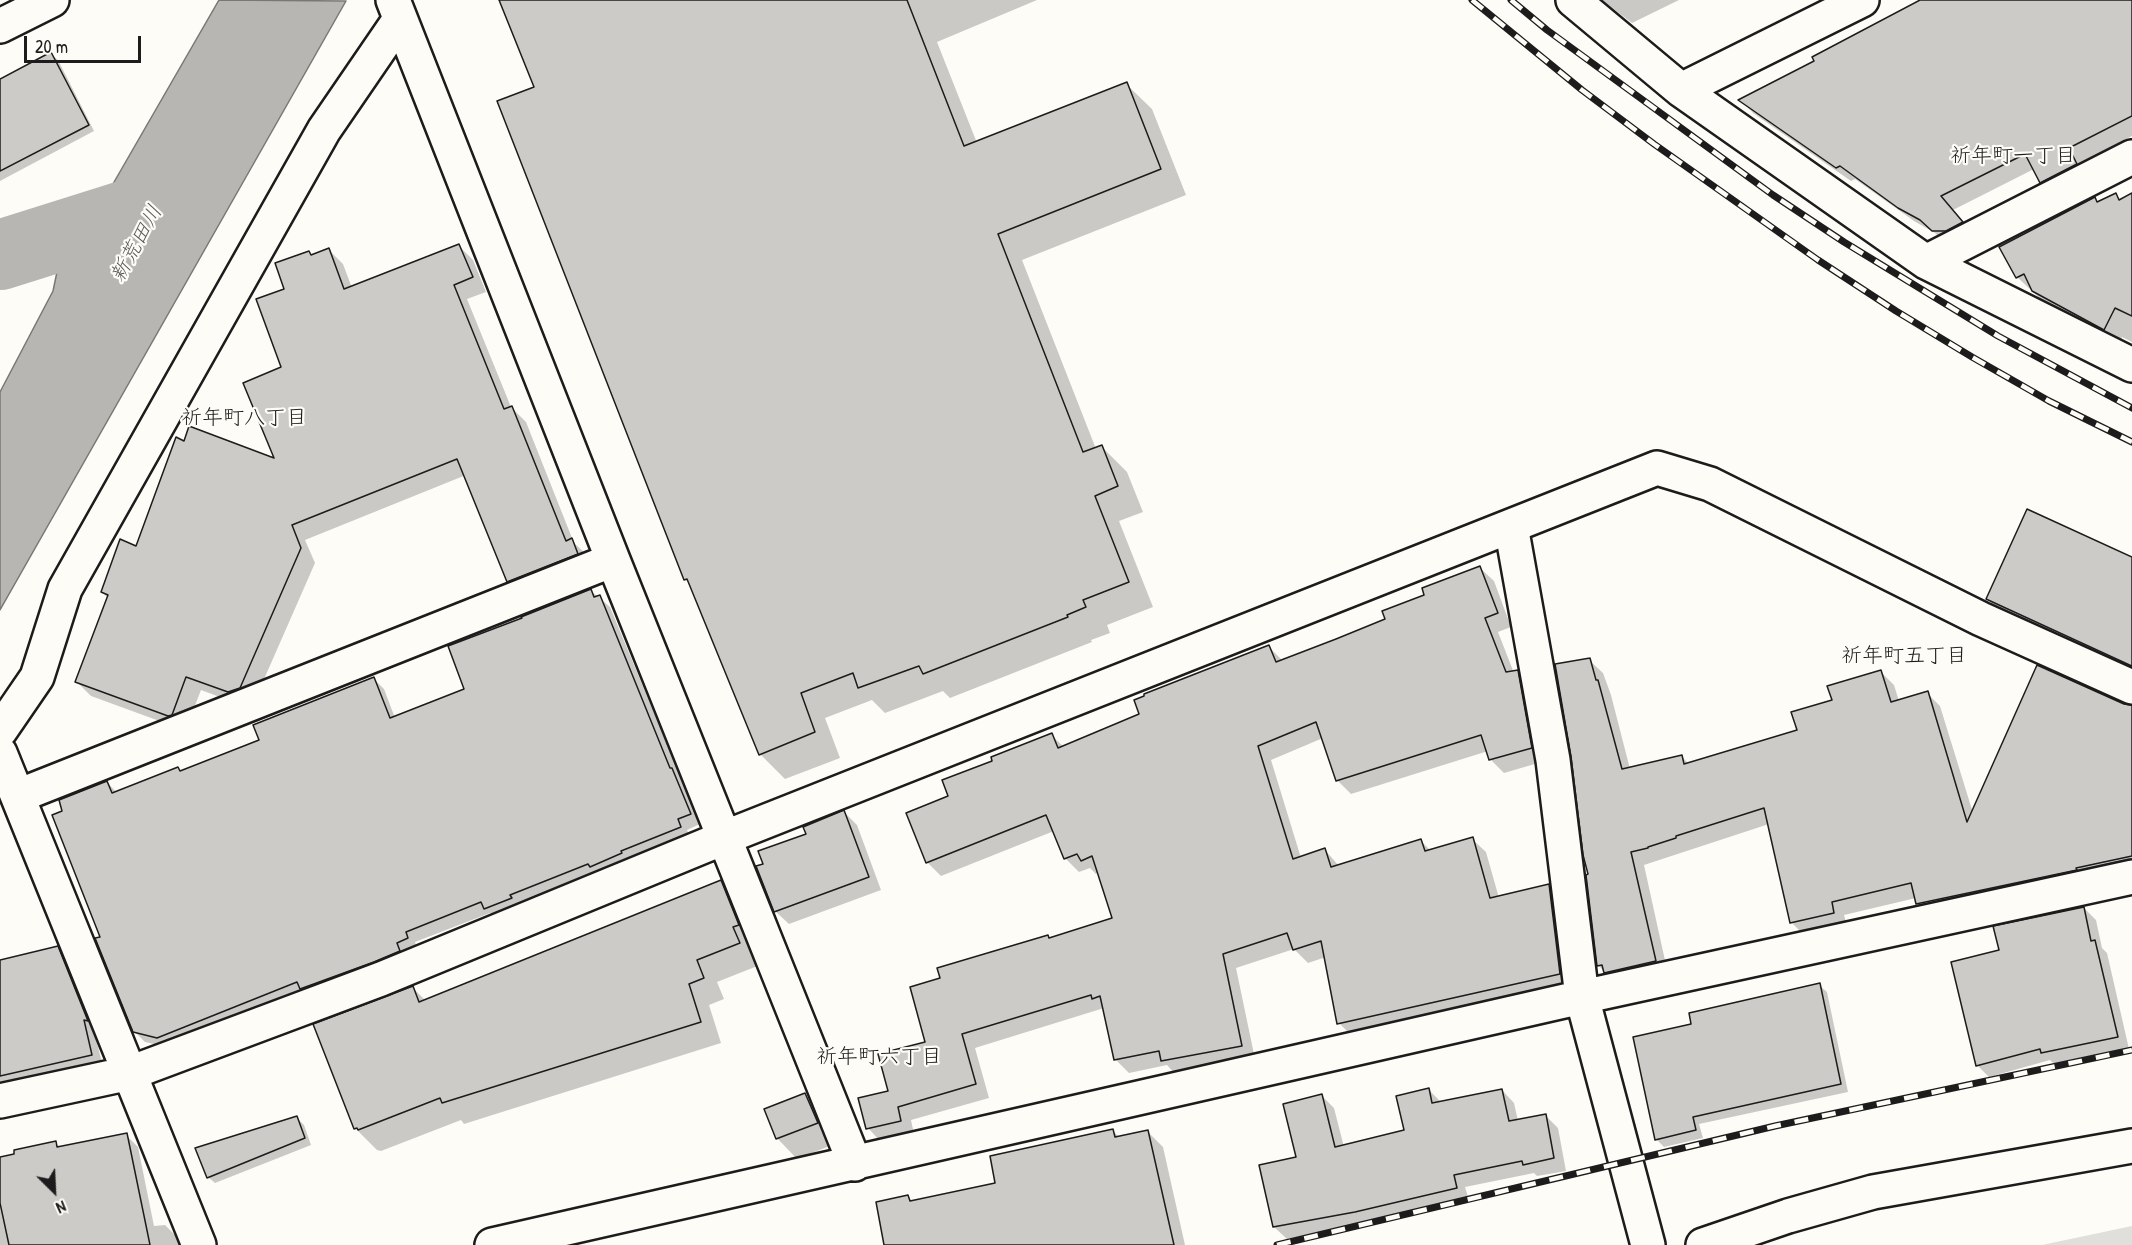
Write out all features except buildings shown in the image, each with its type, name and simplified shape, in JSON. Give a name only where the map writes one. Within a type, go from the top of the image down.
[{"type":"street","points":[[0,26],[52,0]]},
{"type":"street","points":[[1573,0],[1681,90],[1926,262],[2132,365]]},
{"type":"street","points":[[1681,90],[1862,0]]},
{"type":"street","points":[[397,9],[613,560],[726,837],[855,1164]]},
{"type":"street","points":[[0,731],[37,677],[65,589],[324,130],[397,9]]},
{"type":"street","points":[[1926,262],[2132,157]]},
{"type":"street","points":[[0,1101],[130,1073],[381,978],[726,837],[1657,468],[1710,484],[1981,619],[2132,687]]},
{"type":"street","points":[[1511,526],[1553,760],[1582,997],[1648,1245]]},
{"type":"street","points":[[18,796],[613,560]]},
{"type":"street","points":[[0,753],[199,1245]]},
{"type":"street","points":[[492,1245],[1582,997],[2132,877]]},
{"type":"street","points":[[1703,1245],[1788,1216],[1873,1192],[2132,1146]]},
{"type":"shaded area","points":[[2132,1226],[2132,1245],[2042,1245]]},
{"type":"water","name":"新荒田川","points":[[219,0],[346,1],[0,610],[0,392],[53,291],[58,267],[81,212],[106,196]]},
{"type":"waterway","name":"新荒田川","points":[[0,255],[159,205]]},
{"type":"railway","points":[[1472,0],[1582,90],[1818,260],[1972,357],[2049,401],[2132,442]]},
{"type":"railway","points":[[1511,0],[1547,30],[1773,195],[1844,242],[1998,336],[2132,408]]},
{"type":"railway","points":[[1277,1245],[1775,1126],[2132,1050]]},
{"type":"district","name":"祈年町一丁目","points":[[2013,156]]},
{"type":"district","name":"祈年町八丁目","points":[[244,418]]},
{"type":"district","name":"祈年町五丁目","points":[[1904,656]]},
{"type":"district","name":"祈年町六丁目","points":[[879,1057]]}]
